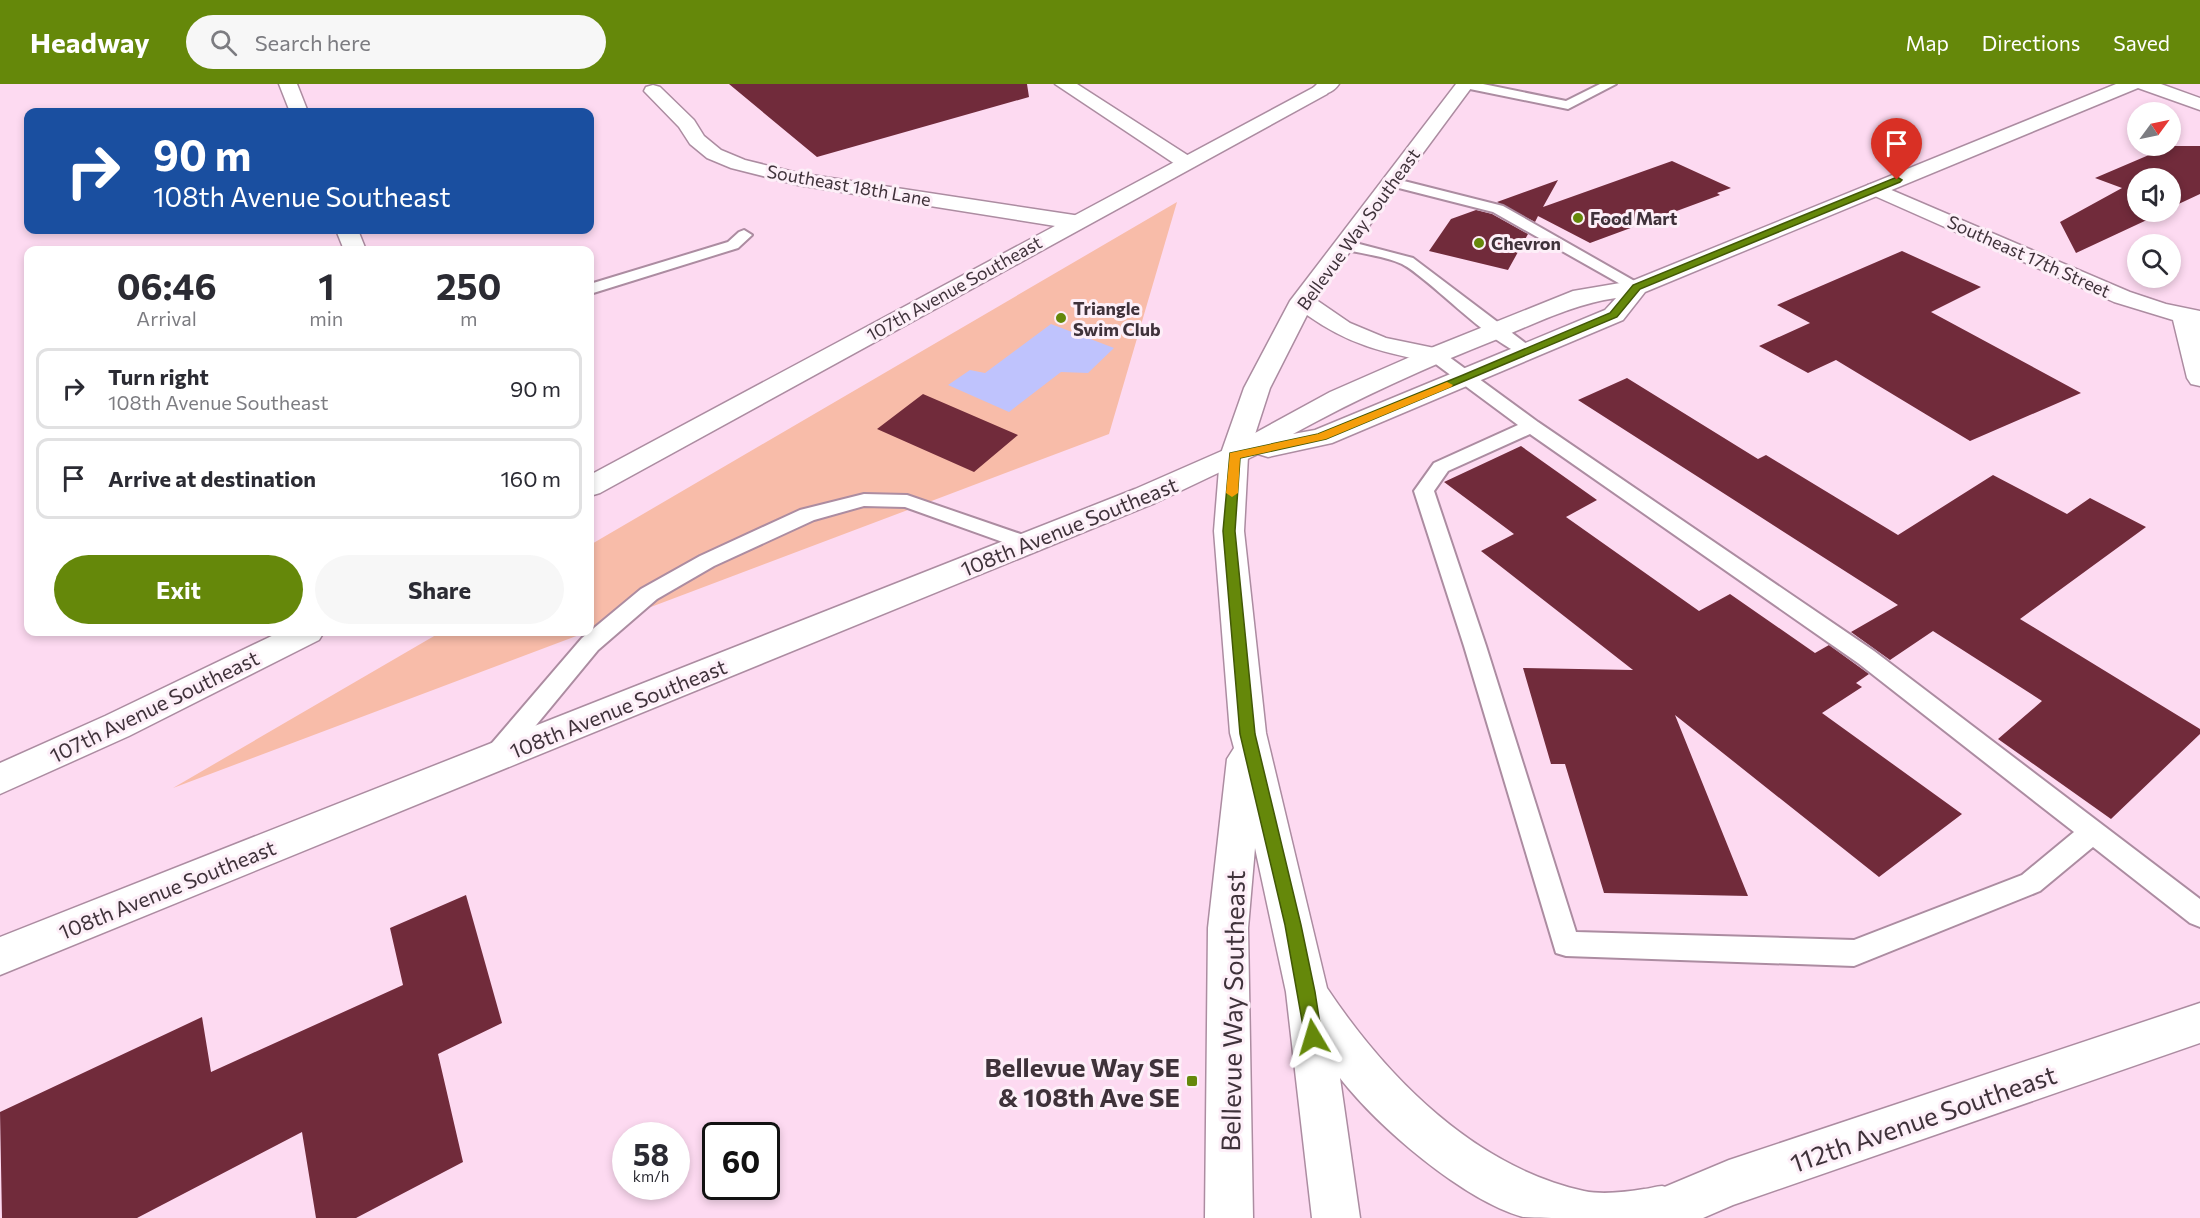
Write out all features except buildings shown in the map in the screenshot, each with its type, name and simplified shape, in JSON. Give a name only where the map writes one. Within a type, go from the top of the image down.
[{"type":"street","points":[[288,84],[297,108]]},
{"type":"street","points":[[1064,84],[1185,162]]},
{"type":"street","name":"Bellevue Way Southeast","points":[[1336,1218],[1307,992],[1248,734],[1229,531],[1234,456],[1257,388],[1302,301],[1465,84]]},
{"type":"street","name":"108th Avenue Southeast","points":[[0,956],[1145,496],[1234,456],[1339,398],[1435,355],[1581,296],[1637,287],[2132,84]]},
{"type":"street","points":[[2144,84],[2200,104]]},
{"type":"street","name":"107th Avenue Southeast","points":[[594,485],[1320,86]]},
{"type":"street","name":"Southeast 18th Lane","points":[[653,91],[714,154],[738,164],[798,179],[1074,222]]},
{"type":"street","name":"Southeast 17th Street","points":[[1875,189],[2122,297],[2192,317]]},
{"type":"street","name":"108th Avenue Southeast","points":[[1234,456],[1322,437],[1467,377],[1614,315],[1637,287]]},
{"type":"street","points":[[1302,301],[1341,328],[1379,344],[1435,355]]},
{"type":"street","points":[[2192,317],[2191,350],[2200,378]]},
{"type":"street","name":"107th Avenue Southeast","points":[[0,779],[117,726],[300,636]]},
{"type":"street","name":"Bellevue Way Southeast","points":[[1229,1218],[1228,928],[1248,734]]},
{"type":"street","name":"112th Avenue Southeast","points":[[1307,992],[1329,1031],[1361,1071],[1403,1112],[1451,1152],[1502,1185],[1544,1204],[1587,1215],[1626,1218],[1655,1214],[1729,1183],[2200,1023]]},
{"type":"lane","points":[[1465,84],[1568,105],[1610,84]]},
{"type":"lane","points":[[1392,182],[1498,209],[1637,287]]},
{"type":"lane","points":[[594,287],[733,245],[744,235]]},
{"type":"lane","points":[[1344,245],[1407,261],[1496,331],[1527,351]]},
{"type":"lane","points":[[1435,355],[1531,426],[1866,657],[2200,915]]},
{"type":"lane","points":[[1531,426],[1441,467],[1424,491],[1475,646],[1566,944],[1854,953],[2031,883],[2093,832]]},
{"type":"lane","points":[[494,758],[590,644],[649,594],[707,561],[807,515],[864,500],[907,501],[1028,544]]},
{"type":"shaded area","name":"Triangle Swim Club","points":[[1177,202],[1109,434],[594,628],[594,543]]},
{"type":"shaded area","points":[[434,636],[576,636],[173,788]]},
{"type":"water","points":[[1051,324],[1114,348],[1088,373],[1061,372],[1009,412],[948,385],[970,370],[985,373]]},
{"type":"slow traffic","points":[[1232,493],[1234,456],[1322,437],[1447,385]]},
{"type":"place","name":"Food Mart","points":[[1578,218]]},
{"type":"place","name":"Chevron","points":[[1479,243]]},
{"type":"place","name":"Triangle Swim Club","points":[[1061,318]]},
{"type":"place","name":"Bellevue Way SE & 108th Ave SE","points":[[1192,1081]]},
{"type":"route","points":[[1313,1037],[1307,992],[1293,925],[1248,734],[1229,531],[1234,456],[1322,437],[1467,377],[1614,315],[1637,287],[1897,180]]}]
